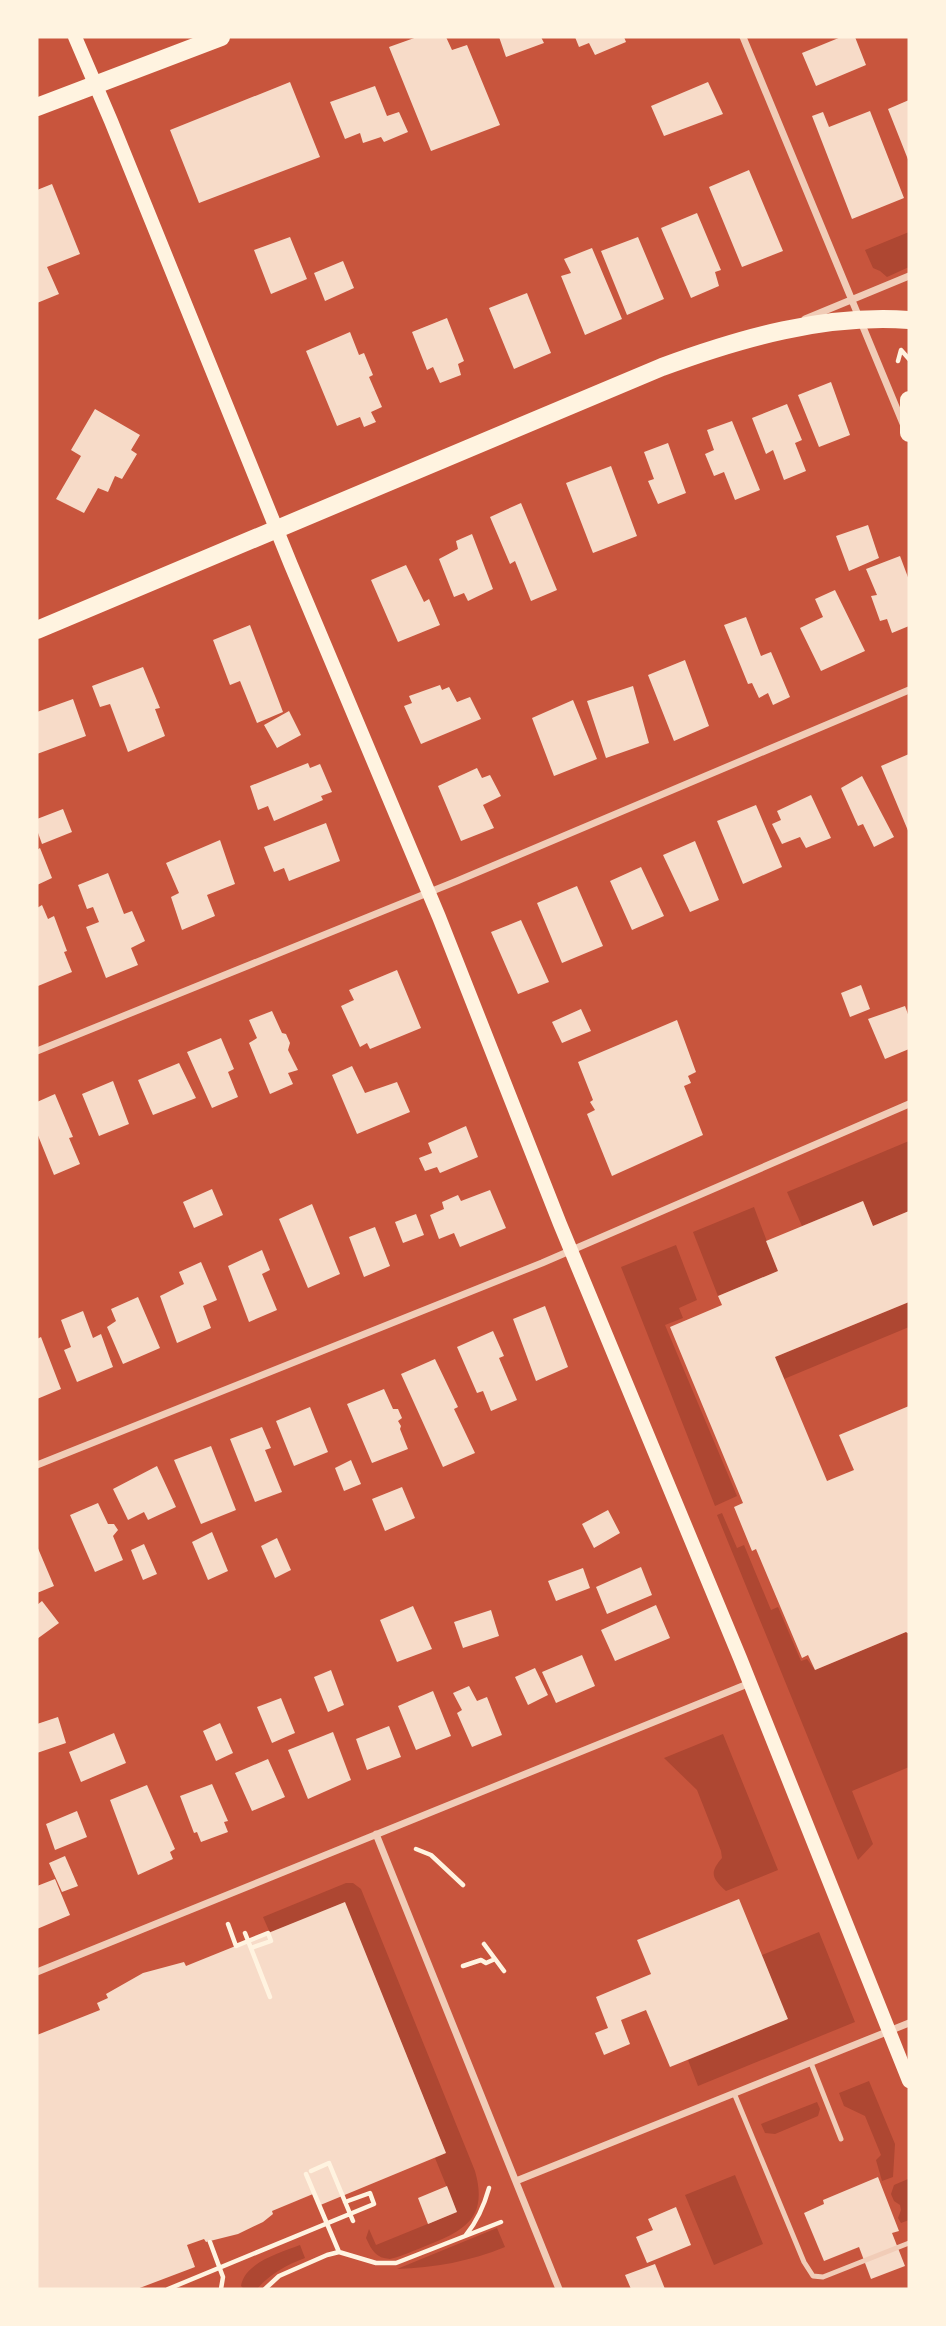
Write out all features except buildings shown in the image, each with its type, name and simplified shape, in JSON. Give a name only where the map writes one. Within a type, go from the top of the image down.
[{"type":"main road","points":[[75,37],[429,892],[571,1251],[750,1683],[909,2081]]},
{"type":"main road","points":[[37,107],[221,37]]},
{"type":"main road","points":[[37,630],[662,367],[714,348],[775,331],[860,320],[909,320]]},
{"type":"main road","points":[[909,400],[909,433]]},
{"type":"street","points":[[744,37],[909,440]]},
{"type":"street","points":[[775,331],[909,276]]},
{"type":"street","points":[[37,1051],[429,892],[909,690]]},
{"type":"street","points":[[37,1465],[571,1251],[909,1104]]},
{"type":"street","points":[[37,1972],[750,1683]]},
{"type":"street","points":[[376,1834],[559,2289]]},
{"type":"street","points":[[516,2180],[909,2023]]},
{"type":"lane","points":[[811,2063],[841,2139]]},
{"type":"lane","points":[[734,2093],[804,2262],[813,2276],[823,2277],[909,2243]]},
{"type":"path","points":[[898,361],[901,350],[909,359]]},
{"type":"path","points":[[416,1849],[431,1854],[463,1885]]},
{"type":"path","points":[[228,1924],[236,1946],[268,1933],[271,1941],[251,1948]]},
{"type":"path","points":[[245,1933],[270,1997]]},
{"type":"path","points":[[484,1944],[504,1971]]},
{"type":"path","points":[[463,1966],[481,1959],[486,1963],[495,1959]]},
{"type":"path","points":[[339,2252],[309,2172],[329,2163],[353,2221]]},
{"type":"path","points":[[466,2235],[480,2214],[489,2188]]},
{"type":"path","points":[[168,2289],[374,2204],[370,2193],[345,2202]]},
{"type":"path","points":[[265,2289],[279,2276],[293,2269],[339,2252],[386,2264],[396,2263],[501,2222]]},
{"type":"path","points":[[210,2242],[223,2277],[222,2289]]},
{"type":"shaded area","points":[[909,232],[909,267],[887,277],[873,268],[865,250]]},
{"type":"shaded area","points":[[909,1141],[909,1211],[873,1226],[863,1201],[802,1226],[787,1192]]},
{"type":"shaded area","points":[[754,1207],[778,1271],[718,1296],[693,1232]]},
{"type":"shaded area","points":[[676,1245],[697,1300],[679,1308],[683,1318],[665,1325],[737,1496],[715,1506],[621,1267]]},
{"type":"shaded area","points":[[909,1302],[909,1327],[784,1379],[775,1357]]},
{"type":"shaded area","points":[[722,1513],[737,1548],[744,1545],[771,1610],[778,1607],[801,1661],[807,1659],[815,1670],[906,1632],[909,1634],[909,1767],[852,1791],[873,1844],[858,1860],[717,1515]]},
{"type":"shaded area","points":[[723,1734],[778,1870],[726,1891],[714,1875],[722,1858],[721,1851],[697,1790],[664,1758]]},
{"type":"shaded area","points":[[346,1883],[353,1883],[361,1889],[475,2171],[478,2187],[476,2211],[463,2227],[453,2234],[390,2259],[381,2257],[373,2250],[366,2238],[369,2229],[376,2245],[457,2212],[435,2158],[446,2153],[345,1903],[270,1933],[263,1917]]},
{"type":"shaded area","points":[[819,1932],[855,2022],[698,2086],[688,2060],[787,2019],[762,1955]]},
{"type":"shaded area","points":[[869,2081],[895,2144],[893,2177],[882,2181],[876,2160],[881,2155],[865,2116],[844,2106],[839,2093]]},
{"type":"shaded area","points":[[817,2102],[820,2109],[818,2116],[775,2134],[765,2133],[761,2124]]},
{"type":"shaded area","points":[[735,2175],[763,2244],[714,2265],[685,2195]]},
{"type":"shaded area","points":[[908,2179],[909,2220],[901,2223],[898,2218],[900,2205],[894,2201],[891,2194],[894,2185]]},
{"type":"shaded area","points":[[497,2228],[505,2247],[452,2263],[397,2269]]},
{"type":"shaded area","points":[[300,2245],[305,2258],[279,2270],[257,2289],[244,2289],[241,2286],[249,2271],[256,2265]]}]
